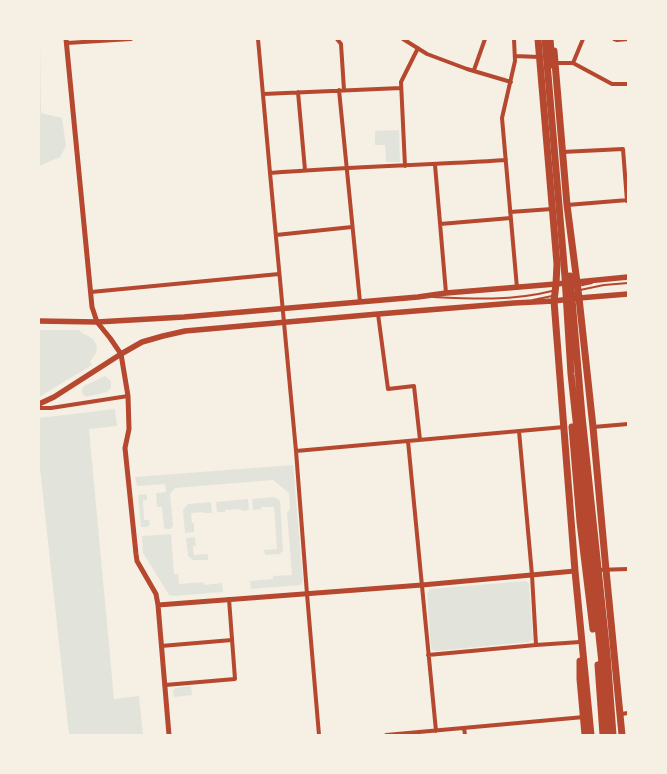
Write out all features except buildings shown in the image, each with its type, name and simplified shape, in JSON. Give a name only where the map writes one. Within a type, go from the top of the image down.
[{"type":"highway","points":[[538,39],[557,264],[564,427],[575,571],[591,735]]},
{"type":"highway","points":[[544,39],[565,277],[571,374],[602,662],[608,735]]},
{"type":"highway","points":[[550,39],[582,416],[607,654],[613,735]]},
{"type":"highway","points":[[553,39],[567,205],[593,427],[606,570],[624,713],[622,735]]},
{"type":"highway","points":[[571,374],[569,387],[573,451],[580,522],[597,655],[603,735]]},
{"type":"highway","points":[[579,610],[580,679],[585,735]]},
{"type":"main road","points":[[39,404],[54,397],[142,342],[185,331],[514,303],[577,289],[612,278],[628,277]]},
{"type":"main road","points":[[39,321],[97,322],[184,317],[517,288],[558,292],[577,289],[628,294]]},
{"type":"street","points":[[131,39],[67,41],[92,307],[97,322],[121,354],[128,396],[129,429],[125,448],[136,554],[137,561],[156,594],[169,735]]},
{"type":"street","points":[[258,39],[285,322],[319,735]]},
{"type":"street","points":[[337,39],[342,44],[344,90]]},
{"type":"street","points":[[403,39],[428,54],[511,82]]},
{"type":"street","points":[[474,70],[485,39]]},
{"type":"street","points":[[514,39],[515,61],[502,118],[517,288]]},
{"type":"street","points":[[573,63],[583,39]]},
{"type":"street","points":[[614,39],[628,39]]},
{"type":"street","points":[[405,166],[400,82],[418,48]]},
{"type":"street","points":[[515,56],[539,57]]},
{"type":"street","points":[[555,63],[573,63],[612,84],[628,84]]},
{"type":"street","points":[[263,94],[400,88]]},
{"type":"street","points":[[339,90],[360,302]]},
{"type":"street","points":[[298,92],[305,170]]},
{"type":"street","points":[[562,152],[623,149],[627,201],[567,205]]},
{"type":"street","points":[[270,173],[506,160]]},
{"type":"street","points":[[435,165],[446,293]]},
{"type":"street","points":[[510,212],[552,209]]},
{"type":"street","points":[[440,224],[511,218]]},
{"type":"street","points":[[276,235],[352,227]]},
{"type":"street","points":[[90,292],[280,274]]},
{"type":"street","points":[[378,314],[388,389],[414,386],[420,440]]},
{"type":"street","points":[[39,408],[57,407],[128,396]]},
{"type":"street","points":[[593,427],[628,424]]},
{"type":"street","points":[[296,451],[564,427]]},
{"type":"street","points":[[519,431],[532,575],[536,645]]},
{"type":"street","points":[[408,441],[436,731]]},
{"type":"street","points":[[158,605],[422,585],[575,571],[628,569]]},
{"type":"street","points":[[164,685],[235,679],[229,599]]},
{"type":"street","points":[[161,646],[232,640]]},
{"type":"street","points":[[428,655],[580,642]]},
{"type":"street","points":[[386,735],[584,717]]},
{"type":"street","points":[[464,728],[465,735]]},
{"type":"lane","points":[[418,297],[485,299],[536,295],[628,283]]},
{"type":"shaded area","points":[[39,39],[41,113],[62,118],[66,146],[60,157],[39,166]]},
{"type":"shaded area","points":[[399,130],[400,162],[386,162],[385,145],[375,145],[375,131]]},
{"type":"shaded area","points":[[39,330],[79,330],[93,340],[97,346],[97,349],[95,355],[90,361],[92,365],[39,397]]},
{"type":"shaded area","points":[[105,376],[111,381],[111,388],[107,392],[86,397],[84,395],[82,389],[84,386]]},
{"type":"shaded area","points":[[115,409],[117,426],[89,429],[114,699],[139,696],[143,735],[69,735],[39,459],[39,418]]},
{"type":"shaded area","points":[[293,465],[303,582],[301,585],[251,589],[250,581],[273,579],[273,576],[292,575],[287,513],[290,509],[289,493],[273,480],[175,488],[170,494],[173,525],[171,529],[166,529],[164,528],[162,507],[157,507],[156,495],[157,493],[166,492],[165,484],[137,486],[135,477]]},
{"type":"shaded area","points":[[145,494],[147,496],[147,500],[143,500],[144,520],[149,520],[150,524],[147,527],[141,527],[138,495]]},
{"type":"shaded area","points":[[275,497],[280,501],[283,550],[280,554],[265,555],[264,550],[277,549],[274,507],[261,507],[261,509],[253,510],[252,499]]},
{"type":"shaded area","points":[[248,499],[249,510],[225,510],[225,512],[217,512],[216,502]]},
{"type":"shaded area","points":[[211,502],[212,513],[191,513],[192,523],[194,523],[194,532],[185,533],[183,510],[188,504]]},
{"type":"shaded area","points":[[171,534],[174,574],[178,574],[179,584],[203,582],[204,585],[222,583],[223,592],[173,596],[169,595],[143,553],[142,536]]},
{"type":"shaded area","points":[[195,537],[196,546],[193,546],[194,555],[208,554],[208,560],[193,560],[188,556],[186,538]]},
{"type":"shaded area","points":[[525,581],[529,583],[533,639],[529,642],[435,651],[431,649],[427,593],[430,589]]},
{"type":"shaded area","points":[[191,686],[192,695],[174,697],[173,690],[176,688]]}]
